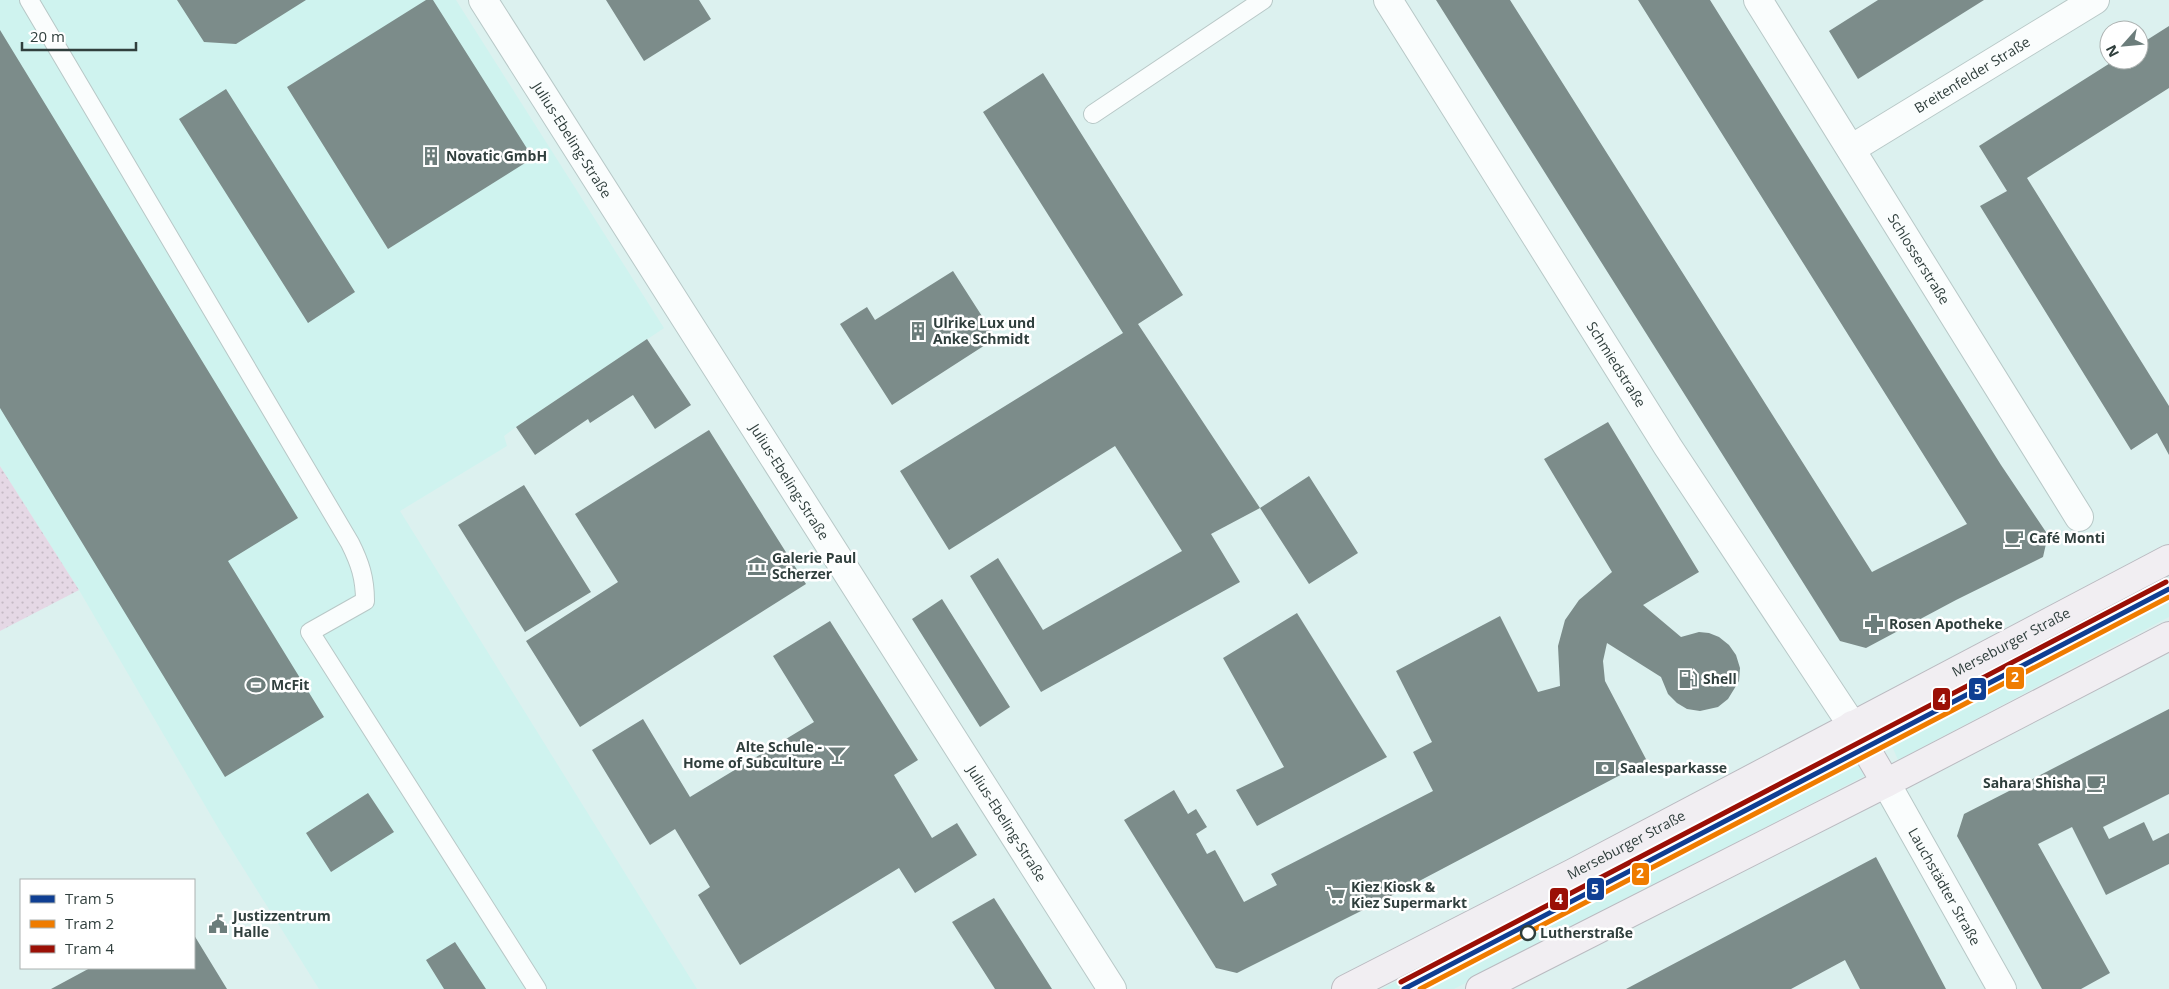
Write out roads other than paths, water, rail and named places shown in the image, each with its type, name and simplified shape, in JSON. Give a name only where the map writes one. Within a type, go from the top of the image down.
[{"type":"main road","name":"Merseburger Straße","points":[[1346,989],[1573,873],[2169,559]]},
{"type":"main road","points":[[1480,989],[1886,783],[2169,636]]},
{"type":"main road","points":[[1852,725],[1886,783]]},
{"type":"street","name":"Julius-Ebeling-Straße","points":[[483,0],[1112,989]]},
{"type":"street","name":"Schmiedstraße","points":[[1388,0],[1662,438],[1852,725]]},
{"type":"street","name":"Schlosserstraße","points":[[1758,0],[2079,518]]},
{"type":"street","name":"Breitenfelder Straße","points":[[1851,149],[2095,0]]},
{"type":"street","name":"Lauchstädter Straße","points":[[1886,783],[2002,989]]},
{"type":"lane","points":[[29,0],[361,565],[365,583],[365,601],[310,632],[537,989]]},
{"type":"lane","points":[[1093,114],[1263,0]]},
{"type":"tram line","name":"4","points":[[1401,982],[2166,582]]},
{"type":"tram line","name":"5","points":[[1404,989],[2169,589]]},
{"type":"tram line","name":"2","points":[[1420,989],[2169,597]]},
{"type":"place","name":"Novatic GmbH","points":[[431,156]]},
{"type":"place","name":"Ulrike Lux und Anke Schmidt","points":[[918,331]]},
{"type":"place","name":"Café Monti","points":[[2014,538]]},
{"type":"place","name":"Galerie Paul Scherzer","points":[[757,566]]},
{"type":"place","name":"Rosen Apotheke","points":[[1874,624]]},
{"type":"place","name":"Shell","points":[[1688,679]]},
{"type":"place","name":"McFit","points":[[256,685]]},
{"type":"place","name":"Alte Schule - Home of Subculture","points":[[837,755]]},
{"type":"place","name":"Saalesparkasse","points":[[1605,768]]},
{"type":"place","name":"Sahara Shisha","points":[[2096,783]]},
{"type":"place","name":"Kiez Kiosk & Kiez Supermarkt","points":[[1336,895]]},
{"type":"place","name":"Justizzentrum Halle","points":[[218,924]]},
{"type":"place","name":"Lutherstraße","points":[[1528,933]]}]
